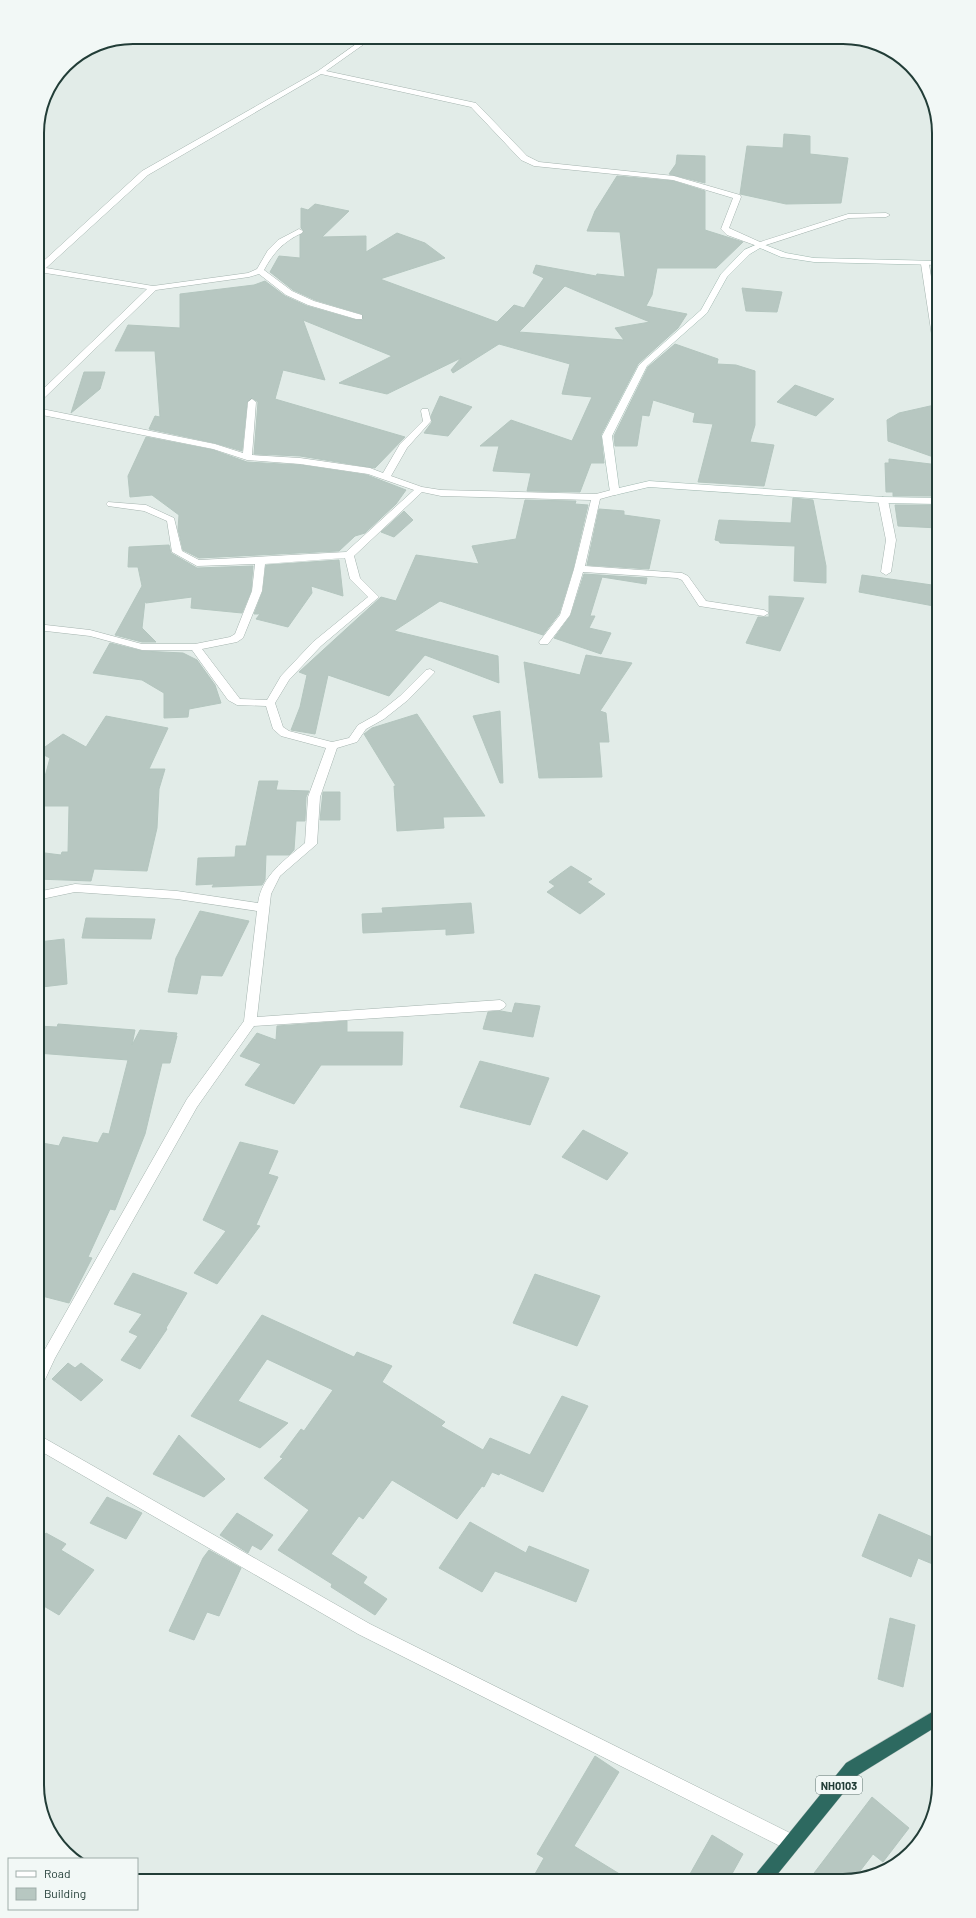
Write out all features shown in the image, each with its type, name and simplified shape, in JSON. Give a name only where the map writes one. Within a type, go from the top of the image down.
[{"type":"highway","name":"NH0103","points":[[767,1874],[852,1769],[932,1720]]},
{"type":"street","points":[[44,264],[145,173],[320,72],[361,44]]},
{"type":"street","points":[[320,72],[473,106],[524,158],[537,164],[674,178],[737,197],[725,229],[730,233],[784,255],[814,260],[932,264]]},
{"type":"street","points":[[616,492],[607,436],[643,365],[704,311],[724,276],[746,252],[760,245],[848,216],[886,215]]},
{"type":"street","points":[[44,270],[152,288],[249,276],[260,271],[265,260],[279,241],[299,231]]},
{"type":"street","points":[[925,264],[932,314]]},
{"type":"street","points":[[260,271],[289,293],[311,303],[359,317]]},
{"type":"street","points":[[44,393],[152,288]]},
{"type":"street","points":[[247,457],[252,402]]},
{"type":"street","points":[[386,477],[394,458],[412,436],[424,427],[427,421],[425,411]]},
{"type":"street","points":[[44,412],[215,447],[247,457],[370,471],[420,490],[441,493],[544,498],[596,497],[650,484],[883,500],[932,501]]},
{"type":"street","points":[[111,504],[146,508],[171,520],[177,552],[197,563],[260,561],[349,555],[420,490]]},
{"type":"street","points":[[544,642],[565,615],[579,569],[596,497]]},
{"type":"street","points":[[883,500],[891,540],[886,572]]},
{"type":"street","points":[[349,555],[355,579],[374,597],[317,644],[285,678],[270,703],[278,729],[285,734],[332,746],[353,740],[362,727],[380,717],[404,698],[430,672]]},
{"type":"street","points":[[44,629],[90,632],[142,647],[195,647],[233,640],[239,636],[257,591],[260,561]]},
{"type":"street","points":[[579,569],[679,575],[685,578],[703,604],[764,613]]},
{"type":"street","points":[[195,647],[232,698],[237,702],[270,703]]},
{"type":"street","points":[[44,1365],[48,1355],[192,1103],[250,1022],[262,908],[265,894],[276,873],[311,844],[314,797],[332,746]]},
{"type":"street","points":[[44,895],[75,888],[177,895],[262,908]]},
{"type":"street","points":[[250,1022],[500,1005]]},
{"type":"street","points":[[44,1445],[364,1628],[792,1843]]},
{"type":"building","points":[[784,134],[810,136],[810,154],[848,158],[841,203],[786,204],[740,194],[747,146],[783,148]]},
{"type":"building","points":[[677,155],[705,156],[705,183],[669,174],[676,164]]},
{"type":"building","points":[[617,176],[673,181],[705,191],[705,230],[743,242],[716,268],[657,268],[652,295],[646,306],[687,314],[678,328],[638,364],[601,435],[604,463],[591,463],[580,492],[527,491],[531,473],[493,471],[499,446],[480,446],[511,420],[572,441],[592,397],[562,394],[570,364],[499,344],[453,373],[451,370],[461,358],[387,394],[339,383],[392,356],[303,320],[325,380],[283,370],[275,399],[405,437],[375,468],[300,456],[254,454],[258,402],[252,398],[247,402],[242,451],[215,443],[149,429],[155,416],[160,417],[155,351],[115,351],[128,325],[180,328],[180,294],[254,285],[265,281],[285,296],[307,306],[356,320],[363,320],[362,314],[315,300],[293,290],[270,272],[279,256],[300,258],[300,235],[304,231],[301,228],[301,208],[308,210],[315,204],[349,211],[322,237],[366,236],[366,252],[397,233],[425,243],[445,258],[380,279],[497,322],[514,305],[524,308],[544,278],[533,273],[536,265],[596,276],[597,274],[625,277],[620,232],[587,231],[595,211]],"holes":[[[565,286],[650,322],[615,328],[624,340],[519,332]]]},
{"type":"building","points":[[742,288],[782,292],[777,312],[746,311]]},
{"type":"building","points":[[675,344],[718,359],[717,364],[736,365],[755,371],[755,425],[750,442],[774,445],[764,486],[698,482],[713,424],[693,422],[695,413],[653,400],[649,416],[642,415],[637,446],[615,446],[614,436],[648,367]]},
{"type":"building","points":[[84,372],[105,372],[100,389],[71,413]]},
{"type":"building","points":[[795,385],[834,399],[816,416],[777,402]]},
{"type":"building","points":[[440,396],[472,407],[448,436],[424,433],[432,422],[431,416]]},
{"type":"building","points":[[932,406],[932,457],[888,441],[887,420],[899,413]]},
{"type":"building","points":[[146,437],[213,450],[247,462],[300,465],[367,475],[406,490],[396,504],[365,533],[355,536],[339,551],[199,558],[183,550],[178,529],[179,515],[152,495],[130,497],[128,476]]},
{"type":"building","points":[[889,459],[932,464],[932,496],[893,496],[893,492],[886,492],[885,463],[889,463]]},
{"type":"building","points":[[793,498],[813,500],[826,566],[826,583],[794,581],[795,546],[720,543],[719,541],[715,540],[719,520],[791,523]]},
{"type":"building","points":[[525,500],[576,501],[575,504],[588,505],[573,569],[559,614],[543,635],[440,601],[394,631],[498,656],[499,683],[425,655],[389,696],[328,675],[315,734],[291,730],[300,707],[307,675],[299,672],[381,597],[396,601],[416,555],[479,564],[472,546],[516,539]]},
{"type":"building","points":[[895,505],[932,505],[932,528],[898,526]]},
{"type":"building","points":[[599,509],[624,511],[624,515],[660,520],[649,569],[587,565]]},
{"type":"building","points":[[404,511],[413,520],[394,537],[381,532]]},
{"type":"building","points":[[169,545],[171,553],[197,568],[253,566],[251,591],[242,613],[191,608],[192,597],[146,603],[145,601],[142,628],[156,642],[142,642],[115,635],[142,586],[138,567],[128,567],[129,547]]},
{"type":"building","points":[[339,560],[343,596],[311,586],[312,593],[288,627],[256,619],[260,614],[254,614],[263,591],[266,565]]},
{"type":"building","points":[[584,574],[647,578],[646,584],[602,577],[590,616],[595,616],[589,628],[611,633],[601,654],[554,638],[571,615]]},
{"type":"building","points":[[862,575],[932,585],[932,606],[859,592]]},
{"type":"building","points":[[769,596],[804,598],[780,651],[746,643],[758,617],[769,617]]},
{"type":"building","points":[[110,643],[142,651],[183,653],[197,660],[215,685],[221,703],[189,709],[188,717],[164,718],[164,693],[142,680],[93,673]]},
{"type":"building","points":[[586,655],[632,663],[600,711],[606,713],[609,742],[599,742],[602,777],[539,778],[524,662],[580,675]]},
{"type":"building","points":[[500,711],[503,783],[500,783],[473,716]]},
{"type":"building","points":[[417,714],[485,816],[443,817],[444,828],[397,831],[394,786],[396,786],[364,734],[372,728]]},
{"type":"building","points":[[106,716],[168,728],[149,769],[165,769],[159,789],[157,828],[147,871],[94,869],[91,881],[44,879],[44,853],[61,855],[62,852],[68,852],[69,806],[44,806],[44,780],[50,758],[44,755],[44,748],[63,734],[86,747]]},
{"type":"building","points":[[259,781],[278,781],[276,790],[309,791],[306,797],[305,821],[296,821],[294,850],[289,855],[266,855],[265,880],[262,885],[212,887],[214,884],[196,885],[198,858],[235,857],[236,846],[246,846]]},
{"type":"building","points":[[323,792],[340,792],[340,820],[320,820]]},
{"type":"building","points":[[571,866],[592,879],[587,882],[605,894],[580,914],[547,892],[555,886],[549,882]]},
{"type":"building","points":[[471,903],[474,933],[446,935],[446,929],[363,933],[362,914],[383,913],[382,908]]},
{"type":"building","points":[[200,911],[249,921],[222,976],[201,975],[197,994],[168,992],[176,958]]},
{"type":"building","points":[[86,918],[155,919],[151,939],[82,938]]},
{"type":"building","points":[[64,939],[67,984],[44,987],[44,941]]},
{"type":"building","points":[[515,1003],[540,1006],[533,1037],[483,1029],[488,1012],[501,1011],[512,1013]]},
{"type":"building","points":[[347,1021],[347,1032],[403,1032],[402,1065],[321,1065],[294,1104],[245,1085],[261,1064],[240,1056],[257,1033],[276,1040],[277,1026]]},
{"type":"building","points":[[58,1024],[135,1030],[132,1045],[140,1030],[177,1033],[170,1063],[162,1063],[145,1134],[115,1210],[110,1209],[88,1257],[92,1258],[69,1303],[44,1297],[44,1143],[59,1146],[63,1137],[98,1143],[103,1133],[109,1134],[128,1060],[44,1054],[44,1026],[57,1027]]},
{"type":"building","points":[[480,1061],[549,1078],[530,1125],[460,1107]]},
{"type":"building","points":[[583,1130],[628,1153],[607,1180],[562,1157]]},
{"type":"building","points":[[240,1142],[278,1151],[268,1174],[278,1177],[256,1225],[260,1226],[217,1284],[194,1273],[226,1231],[203,1220]]},
{"type":"building","points":[[133,1273],[187,1293],[166,1328],[167,1329],[140,1369],[121,1360],[138,1336],[129,1332],[142,1314],[114,1304]]},
{"type":"building","points":[[535,1274],[600,1296],[577,1346],[513,1323]]},
{"type":"building","points":[[262,1315],[354,1357],[357,1352],[392,1366],[382,1382],[445,1422],[441,1426],[483,1450],[490,1438],[530,1455],[562,1396],[588,1406],[543,1492],[500,1473],[499,1475],[492,1472],[484,1487],[482,1486],[457,1519],[392,1480],[363,1519],[359,1516],[331,1554],[367,1577],[363,1583],[387,1599],[375,1615],[331,1587],[332,1584],[278,1550],[309,1510],[264,1478],[283,1458],[280,1457],[301,1429],[304,1431],[333,1390],[267,1359],[238,1401],[288,1423],[260,1448],[191,1416]]},
{"type":"building","points":[[68,1363],[75,1368],[81,1363],[103,1380],[81,1401],[52,1379]]},
{"type":"building","points":[[179,1435],[225,1479],[204,1497],[153,1474]]},
{"type":"building","points":[[107,1497],[142,1513],[126,1539],[90,1523]]},
{"type":"building","points":[[237,1513],[273,1535],[261,1550],[252,1545],[248,1553],[220,1535]]},
{"type":"building","points":[[879,1514],[932,1537],[932,1564],[918,1558],[911,1577],[862,1556]]},
{"type":"building","points":[[470,1522],[526,1553],[529,1546],[589,1570],[576,1602],[495,1571],[482,1592],[439,1568]]},
{"type":"building","points":[[46,1533],[66,1544],[61,1550],[94,1570],[59,1615],[44,1606],[44,1535]]},
{"type":"building","points":[[209,1550],[241,1568],[219,1616],[207,1612],[194,1640],[169,1631],[203,1558]]},
{"type":"building","points":[[890,1618],[915,1625],[903,1687],[878,1679]]},
{"type":"building","points":[[595,1756],[619,1772],[574,1846],[620,1874],[535,1874],[544,1858],[537,1854]]},
{"type":"building","points":[[872,1797],[909,1828],[883,1862],[873,1854],[859,1872],[849,1874],[813,1874]]},
{"type":"building","points":[[712,1835],[743,1854],[732,1874],[690,1874]]}]
